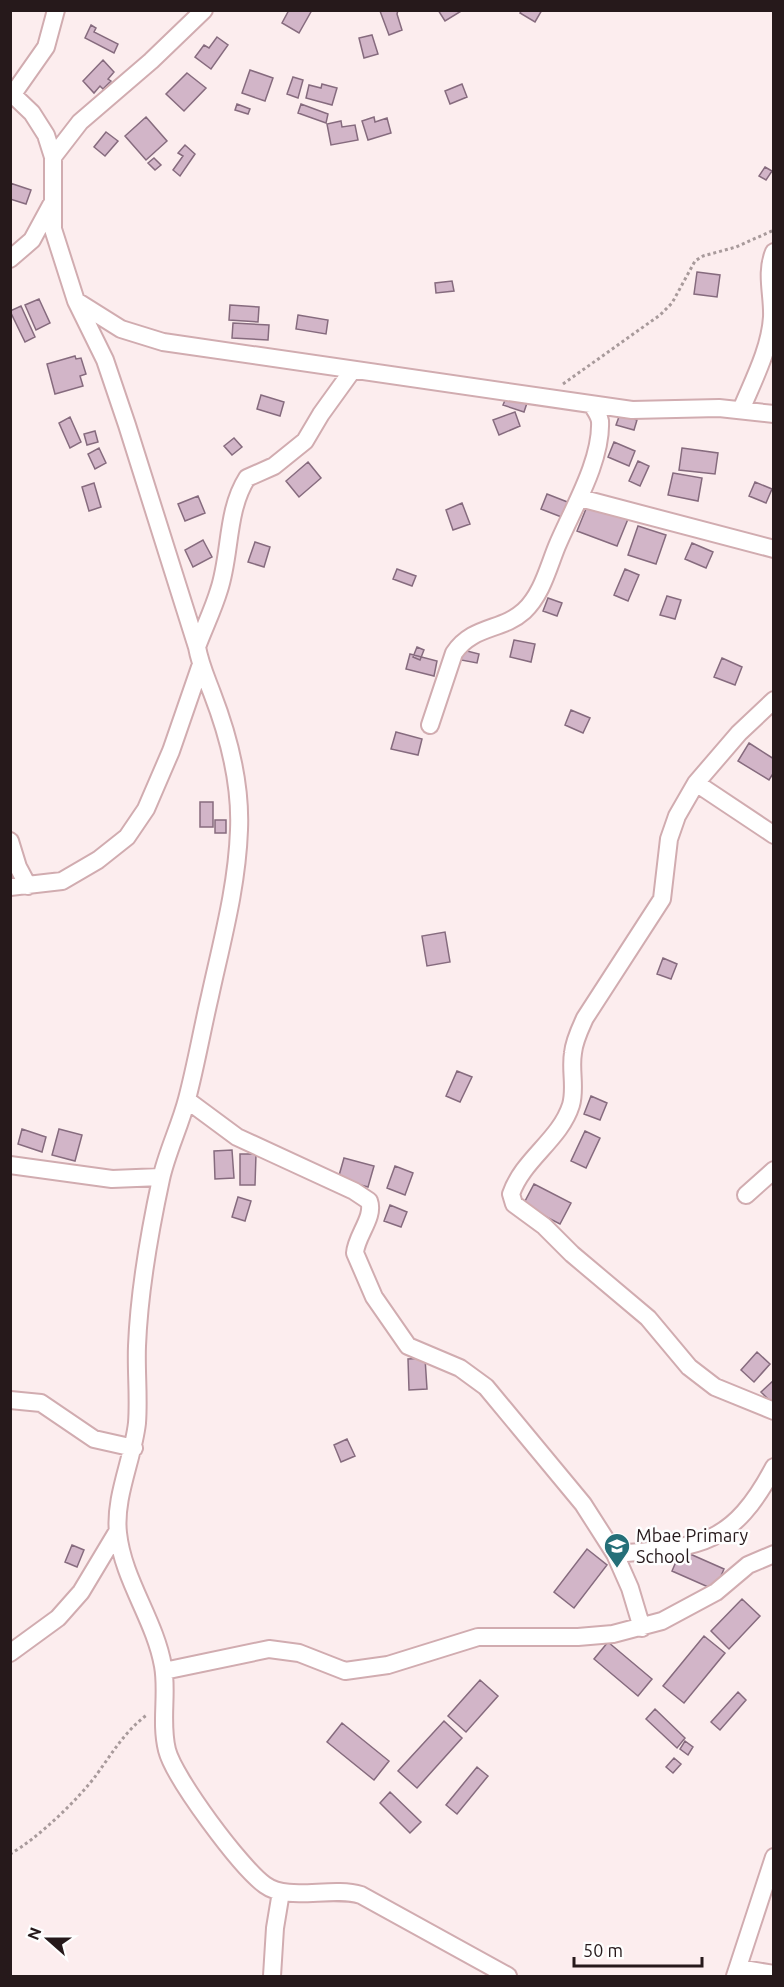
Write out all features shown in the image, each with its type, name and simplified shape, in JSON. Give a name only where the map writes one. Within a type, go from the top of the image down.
[{"type":"street","points":[[10,1653],[58,1618],[81,1592],[117,1532],[122,1496],[134,1448],[139,1397],[137,1348],[139,1312],[161,1177],[187,1100],[224,933],[239,829],[237,774],[213,694],[200,667],[197,647],[105,360],[76,301],[53,229],[53,157],[45,135],[32,113],[12,93],[46,47],[56,10]]},
{"type":"street","points":[[53,157],[80,122],[152,61],[204,10]]},
{"type":"street","points":[[10,259],[36,234],[52,203]]},
{"type":"street","points":[[741,410],[766,348],[772,317],[769,269],[774,252]]},
{"type":"street","points":[[76,301],[121,328],[164,342],[288,358],[352,371],[632,410],[741,410],[774,414]]},
{"type":"street","points":[[197,647],[220,589],[236,502],[244,483],[247,478],[291,455],[305,441],[352,371]]},
{"type":"street","points":[[430,725],[454,653],[472,635],[512,620],[532,602],[580,498],[599,434],[600,418],[592,405]]},
{"type":"street","points":[[580,498],[774,549]]},
{"type":"street","points":[[10,887],[62,881],[98,860],[127,837],[146,809],[200,667]]},
{"type":"street","points":[[774,700],[739,733],[696,783],[677,816],[669,839],[662,899],[577,1034],[573,1054],[571,1105],[559,1129],[523,1170],[514,1185],[511,1199],[648,1318],[689,1367],[715,1387],[774,1411]]},
{"type":"street","points":[[696,783],[774,835]]},
{"type":"street","points":[[10,841],[18,867],[28,886]]},
{"type":"street","points":[[187,1100],[237,1137],[345,1186],[369,1201],[370,1213],[356,1245],[355,1253],[378,1304],[408,1346],[460,1368],[486,1387],[583,1504],[615,1554],[630,1588],[642,1628]]},
{"type":"street","points":[[10,1166],[112,1179],[161,1177]]},
{"type":"street","points":[[746,1195],[774,1170]]},
{"type":"street","points":[[10,1400],[41,1403],[94,1439],[134,1448]]},
{"type":"street","points":[[615,1554],[685,1548],[710,1539],[738,1521],[774,1467]]},
{"type":"street","points":[[117,1532],[125,1560],[159,1642],[164,1671],[164,1731],[168,1755],[202,1810],[246,1868],[267,1887],[281,1893],[343,1890],[361,1895],[508,1977]]},
{"type":"street","points":[[164,1671],[269,1649],[299,1653],[345,1671],[388,1665],[478,1637],[597,1636],[642,1628],[662,1621],[716,1592],[748,1565],[774,1554]]},
{"type":"street","points":[[771,1975],[737,1972],[774,1857]]},
{"type":"street","points":[[272,1977],[275,1928],[281,1893]]},
{"type":"path","points":[[542,398],[611,352],[660,315],[672,303],[695,261],[774,230]]},
{"type":"path","points":[[10,1854],[83,1791],[121,1738],[164,1702]]},
{"type":"building","points":[[289,10],[312,10],[299,33],[282,23]]},
{"type":"building","points":[[398,10],[402,30],[389,35],[380,11]]},
{"type":"building","points":[[438,10],[463,10],[445,21]]},
{"type":"building","points":[[522,10],[542,10],[535,22],[520,13]]},
{"type":"building","points":[[91,25],[96,28],[94,32],[118,44],[114,53],[85,38]]},
{"type":"building","points":[[372,35],[378,54],[364,58],[359,38]]},
{"type":"building","points":[[217,37],[228,45],[211,69],[195,57],[204,45],[209,48]]},
{"type":"building","points":[[103,60],[114,72],[108,79],[111,81],[103,89],[100,86],[94,93],[83,81]]},
{"type":"building","points":[[250,70],[273,78],[265,101],[242,93]]},
{"type":"building","points":[[187,73],[206,88],[184,111],[166,94]]},
{"type":"building","points":[[293,77],[303,80],[298,98],[287,94]]},
{"type":"building","points":[[322,84],[337,88],[332,105],[306,98],[309,85],[321,88]]},
{"type":"building","points":[[462,84],[467,97],[450,104],[445,91]]},
{"type":"building","points":[[237,104],[250,109],[248,114],[235,110]]},
{"type":"building","points":[[301,104],[328,114],[326,123],[298,113]]},
{"type":"building","points":[[146,117],[167,141],[146,160],[125,136]]},
{"type":"building","points":[[374,117],[375,122],[387,118],[391,133],[368,140],[362,121]]},
{"type":"building","points":[[341,121],[342,127],[355,125],[358,140],[331,145],[327,124]]},
{"type":"building","points":[[106,132],[118,141],[105,156],[94,147]]},
{"type":"building","points":[[185,145],[195,154],[180,176],[173,170],[183,156],[178,153]]},
{"type":"building","points":[[154,158],[161,165],[155,170],[148,163]]},
{"type":"building","points":[[765,167],[772,171],[766,180],[759,176]]},
{"type":"building","points":[[10,183],[31,190],[26,204],[10,199]]},
{"type":"building","points":[[697,272],[720,275],[717,297],[694,294]]},
{"type":"building","points":[[452,281],[454,291],[436,293],[435,283]]},
{"type":"building","points":[[39,299],[50,323],[36,330],[25,305]]},
{"type":"building","points":[[230,305],[259,307],[258,322],[229,320]]},
{"type":"building","points":[[21,306],[35,337],[25,342],[10,311]]},
{"type":"building","points":[[298,315],[328,320],[326,334],[296,329]]},
{"type":"building","points":[[233,323],[269,325],[268,340],[232,338]]},
{"type":"building","points":[[75,356],[76,359],[81,358],[86,374],[80,376],[83,386],[55,394],[47,364]]},
{"type":"building","points":[[508,393],[528,400],[524,412],[503,405]]},
{"type":"building","points":[[261,395],[284,402],[280,416],[257,409]]},
{"type":"building","points":[[515,412],[520,426],[499,435],[493,420]]},
{"type":"building","points":[[620,414],[637,420],[634,430],[616,425]]},
{"type":"building","points":[[70,417],[81,442],[70,448],[59,423]]},
{"type":"building","points":[[95,431],[98,442],[87,445],[84,434]]},
{"type":"building","points":[[234,438],[242,447],[232,455],[224,446]]},
{"type":"building","points":[[614,442],[635,451],[629,466],[608,457]]},
{"type":"building","points":[[99,448],[106,463],[95,469],[88,454]]},
{"type":"building","points":[[682,448],[718,453],[715,474],[679,470]]},
{"type":"building","points":[[638,461],[649,466],[640,486],[629,481]]},
{"type":"building","points":[[308,462],[321,478],[299,497],[286,481]]},
{"type":"building","points":[[673,473],[702,478],[698,501],[668,495]]},
{"type":"building","points":[[755,482],[772,489],[766,503],[749,496]]},
{"type":"building","points":[[94,483],[101,507],[89,511],[82,487]]},
{"type":"building","points":[[547,494],[570,503],[564,518],[541,509]]},
{"type":"building","points":[[198,496],[205,513],[185,521],[178,504]]},
{"type":"building","points":[[462,503],[470,524],[453,530],[446,510]]},
{"type":"building","points":[[588,504],[628,519],[617,546],[577,531]]},
{"type":"building","points":[[638,526],[666,535],[656,564],[628,555]]},
{"type":"building","points":[[203,540],[212,557],[193,567],[185,550]]},
{"type":"building","points":[[255,542],[270,547],[264,567],[248,562]]},
{"type":"building","points":[[692,543],[713,552],[706,568],[685,559]]},
{"type":"building","points":[[397,569],[416,576],[412,586],[393,579]]},
{"type":"building","points":[[625,569],[639,575],[628,601],[614,595]]},
{"type":"building","points":[[667,596],[681,600],[675,619],[660,615]]},
{"type":"building","points":[[548,598],[562,603],[557,616],[543,611]]},
{"type":"building","points":[[514,640],[535,644],[531,662],[510,657]]},
{"type":"building","points":[[417,647],[424,650],[420,660],[413,657]]},
{"type":"building","points":[[463,650],[479,654],[477,663],[461,660]]},
{"type":"building","points":[[410,654],[437,661],[434,676],[406,669]]},
{"type":"building","points":[[722,658],[742,667],[735,685],[714,677]]},
{"type":"building","points":[[571,710],[590,718],[583,733],[565,725]]},
{"type":"building","points":[[396,732],[422,739],[418,755],[391,749]]},
{"type":"building","points":[[749,743],[774,759],[774,772],[769,780],[738,761]]},
{"type":"building","points":[[200,802],[213,802],[213,827],[200,827]]},
{"type":"building","points":[[215,820],[226,820],[226,833],[215,833]]},
{"type":"building","points":[[445,932],[450,962],[427,966],[422,936]]},
{"type":"building","points":[[663,958],[677,964],[671,979],[657,974]]},
{"type":"building","points":[[457,1071],[472,1077],[460,1102],[446,1096]]},
{"type":"building","points":[[591,1096],[607,1103],[600,1120],[584,1114]]},
{"type":"building","points":[[22,1129],[46,1137],[42,1152],[18,1144]]},
{"type":"building","points":[[59,1129],[82,1135],[75,1161],[52,1155]]},
{"type":"building","points":[[585,1131],[600,1138],[586,1168],[571,1161]]},
{"type":"building","points":[[232,1150],[234,1178],[215,1179],[214,1151]]},
{"type":"building","points":[[240,1154],[256,1154],[255,1185],[240,1185]]},
{"type":"building","points":[[344,1158],[374,1166],[368,1187],[338,1179]]},
{"type":"building","points":[[395,1166],[413,1173],[405,1195],[387,1188]]},
{"type":"building","points":[[534,1184],[571,1203],[560,1224],[523,1205]]},
{"type":"building","points":[[238,1197],[251,1201],[245,1221],[232,1217]]},
{"type":"building","points":[[390,1205],[407,1212],[401,1227],[384,1221]]},
{"type":"building","points":[[757,1352],[770,1364],[754,1382],[741,1370]]},
{"type":"building","points":[[425,1358],[427,1389],[409,1390],[408,1359]]},
{"type":"building","points":[[774,1380],[774,1401],[772,1403],[761,1392]]},
{"type":"building","points":[[347,1439],[355,1456],[341,1462],[334,1445]]},
{"type":"building","points":[[72,1545],[84,1550],[77,1567],[65,1562]]},
{"type":"building","points":[[587,1549],[607,1565],[574,1608],[554,1592]]},
{"type":"building","points":[[681,1550],[724,1569],[715,1590],[672,1571]]},
{"type":"building","points":[[742,1599],[760,1616],[729,1649],[711,1631]]},
{"type":"building","points":[[704,1636],[725,1653],[684,1703],[663,1686]]},
{"type":"building","points":[[608,1642],[652,1679],[638,1696],[594,1659]]},
{"type":"building","points":[[480,1680],[498,1696],[466,1732],[448,1716]]},
{"type":"building","points":[[738,1692],[746,1700],[720,1730],[711,1722]]},
{"type":"building","points":[[655,1709],[685,1738],[677,1748],[646,1719]]},
{"type":"building","points":[[444,1721],[462,1738],[417,1788],[398,1771]]},
{"type":"building","points":[[342,1723],[389,1761],[374,1780],[327,1742]]},
{"type":"building","points":[[685,1741],[693,1747],[688,1755],[680,1749]]},
{"type":"building","points":[[674,1758],[681,1764],[673,1773],[666,1767]]},
{"type":"building","points":[[477,1767],[488,1776],[457,1814],[446,1805]]},
{"type":"building","points":[[390,1792],[421,1822],[410,1833],[380,1803]]},
{"type":"place","name":"Mbae Primary School","points":[[617,1569]]}]
